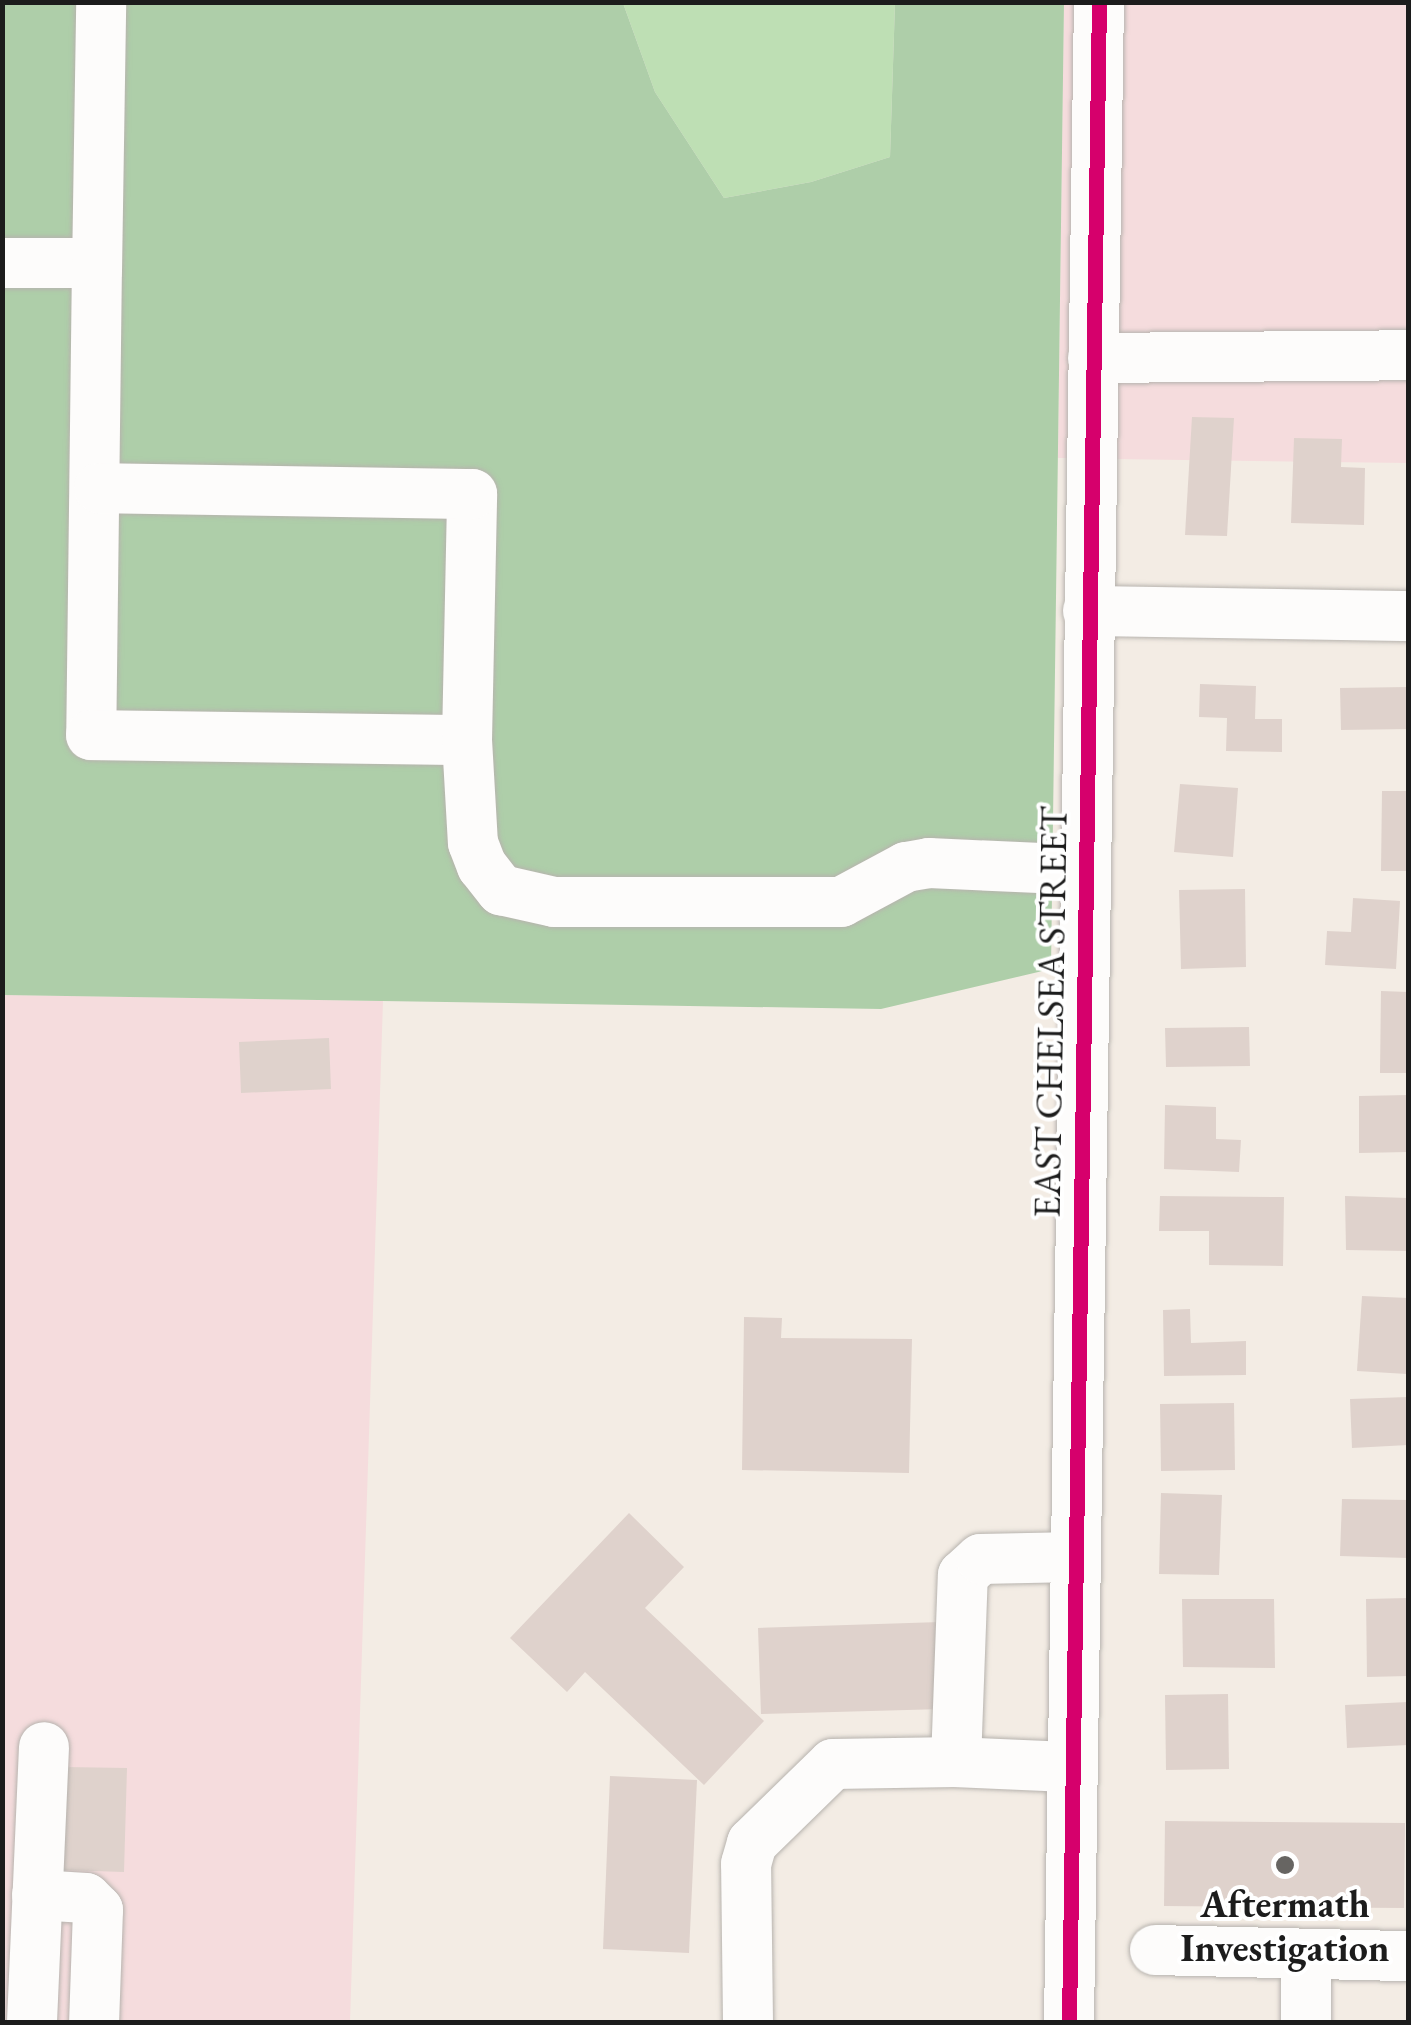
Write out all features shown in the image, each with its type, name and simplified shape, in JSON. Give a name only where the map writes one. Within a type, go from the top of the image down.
[{"type":"street","points":[[97,270],[101,2]]},
{"type":"street","name":"EAST CHELSEA STREET","points":[[1069,2022],[1099,2]]},
{"type":"street","points":[[2,262],[97,264],[99,488],[92,735],[468,740]]},
{"type":"street","points":[[1093,358],[1408,355]]},
{"type":"street","points":[[99,488],[472,494],[468,740],[473,843],[482,866],[501,890],[554,902],[841,902],[906,867],[929,863],[1085,870]]},
{"type":"street","points":[[1088,611],[1408,616]]},
{"type":"street","points":[[956,1762],[962,1575],[981,1559],[1075,1557]]},
{"type":"street","points":[[32,2022],[44,1747]]},
{"type":"street","points":[[748,2022],[746,1864],[752,1843],[833,1764],[956,1762],[1072,1767]]},
{"type":"street","points":[[37,1895],[86,1898],[98,1910],[94,2022]]},
{"type":"street","points":[[1155,1950],[1407,1956]]},
{"type":"street","points":[[1306,1954],[1306,2022]]},
{"type":"shaded area","points":[[1078,2],[1070,458],[1058,458],[1064,3]]},
{"type":"shaded area","points":[[1121,3],[1408,3],[1408,463],[1113,459]]},
{"type":"shaded area","points":[[3,995],[383,1001],[350,2022],[3,2022]]},
{"type":"green space","points":[[3,3],[623,3],[655,92],[724,198],[811,182],[890,157],[895,3],[1064,3],[1051,969],[881,1009],[3,995]]},
{"type":"green space","points":[[623,3],[895,3],[890,157],[811,182],[724,198],[655,92]]},
{"type":"building","points":[[1192,417],[1234,418],[1227,536],[1185,535]]},
{"type":"building","points":[[1294,438],[1342,439],[1341,467],[1365,468],[1364,525],[1291,523]]},
{"type":"building","points":[[1200,684],[1256,686],[1255,719],[1282,719],[1282,752],[1226,751],[1227,718],[1199,717]]},
{"type":"building","points":[[1408,687],[1408,729],[1341,730],[1340,688]]},
{"type":"building","points":[[1180,784],[1238,788],[1233,857],[1174,852]]},
{"type":"building","points":[[1382,791],[1408,791],[1408,871],[1381,871]]},
{"type":"building","points":[[1245,889],[1246,967],[1181,969],[1179,890]]},
{"type":"building","points":[[1353,898],[1400,901],[1396,969],[1325,965],[1327,931],[1351,932]]},
{"type":"building","points":[[1381,991],[1408,992],[1408,1073],[1380,1073]]},
{"type":"building","points":[[1249,1027],[1250,1066],[1166,1067],[1165,1028]]},
{"type":"building","points":[[329,1038],[331,1089],[241,1093],[239,1042]]},
{"type":"building","points":[[1408,1095],[1408,1152],[1359,1153],[1359,1096]]},
{"type":"building","points":[[1165,1105],[1216,1107],[1216,1139],[1241,1140],[1239,1172],[1164,1169]]},
{"type":"building","points":[[1160,1196],[1284,1197],[1283,1266],[1209,1265],[1209,1231],[1159,1231]]},
{"type":"building","points":[[1345,1196],[1408,1198],[1408,1251],[1346,1250]]},
{"type":"building","points":[[1362,1296],[1408,1298],[1407,1374],[1357,1371]]},
{"type":"building","points":[[1190,1309],[1191,1343],[1246,1341],[1246,1375],[1164,1376],[1163,1310]]},
{"type":"building","points":[[744,1317],[782,1318],[781,1338],[912,1339],[909,1473],[742,1470]]},
{"type":"building","points":[[1408,1397],[1408,1445],[1352,1448],[1350,1399]]},
{"type":"building","points":[[1234,1403],[1235,1470],[1161,1471],[1160,1404]]},
{"type":"building","points":[[1161,1493],[1222,1495],[1219,1575],[1159,1574]]},
{"type":"building","points":[[1342,1499],[1408,1500],[1408,1558],[1340,1556]]},
{"type":"building","points":[[629,1513],[684,1567],[645,1608],[764,1721],[704,1785],[585,1672],[567,1692],[510,1638]]},
{"type":"building","points":[[1408,1598],[1408,1676],[1367,1677],[1366,1599]]},
{"type":"building","points":[[1182,1599],[1274,1599],[1275,1668],[1183,1667]]},
{"type":"building","points":[[940,1622],[943,1709],[761,1714],[758,1628]]},
{"type":"building","points":[[1228,1694],[1229,1769],[1166,1770],[1165,1695]]},
{"type":"building","points":[[1408,1702],[1408,1745],[1347,1748],[1345,1705]]},
{"type":"building","points":[[65,1767],[127,1768],[124,1872],[63,1870]]},
{"type":"building","points":[[610,1776],[697,1780],[689,1953],[603,1949]]},
{"type":"building","name":"Aftermath Investigation","points":[[1165,1821],[1405,1823],[1404,1908],[1164,1906]]},
{"type":"cycle path","points":[[1069,2022],[1099,2]]},
{"type":"place","name":"Aftermath Investigation","points":[[1285,1865]]}]
